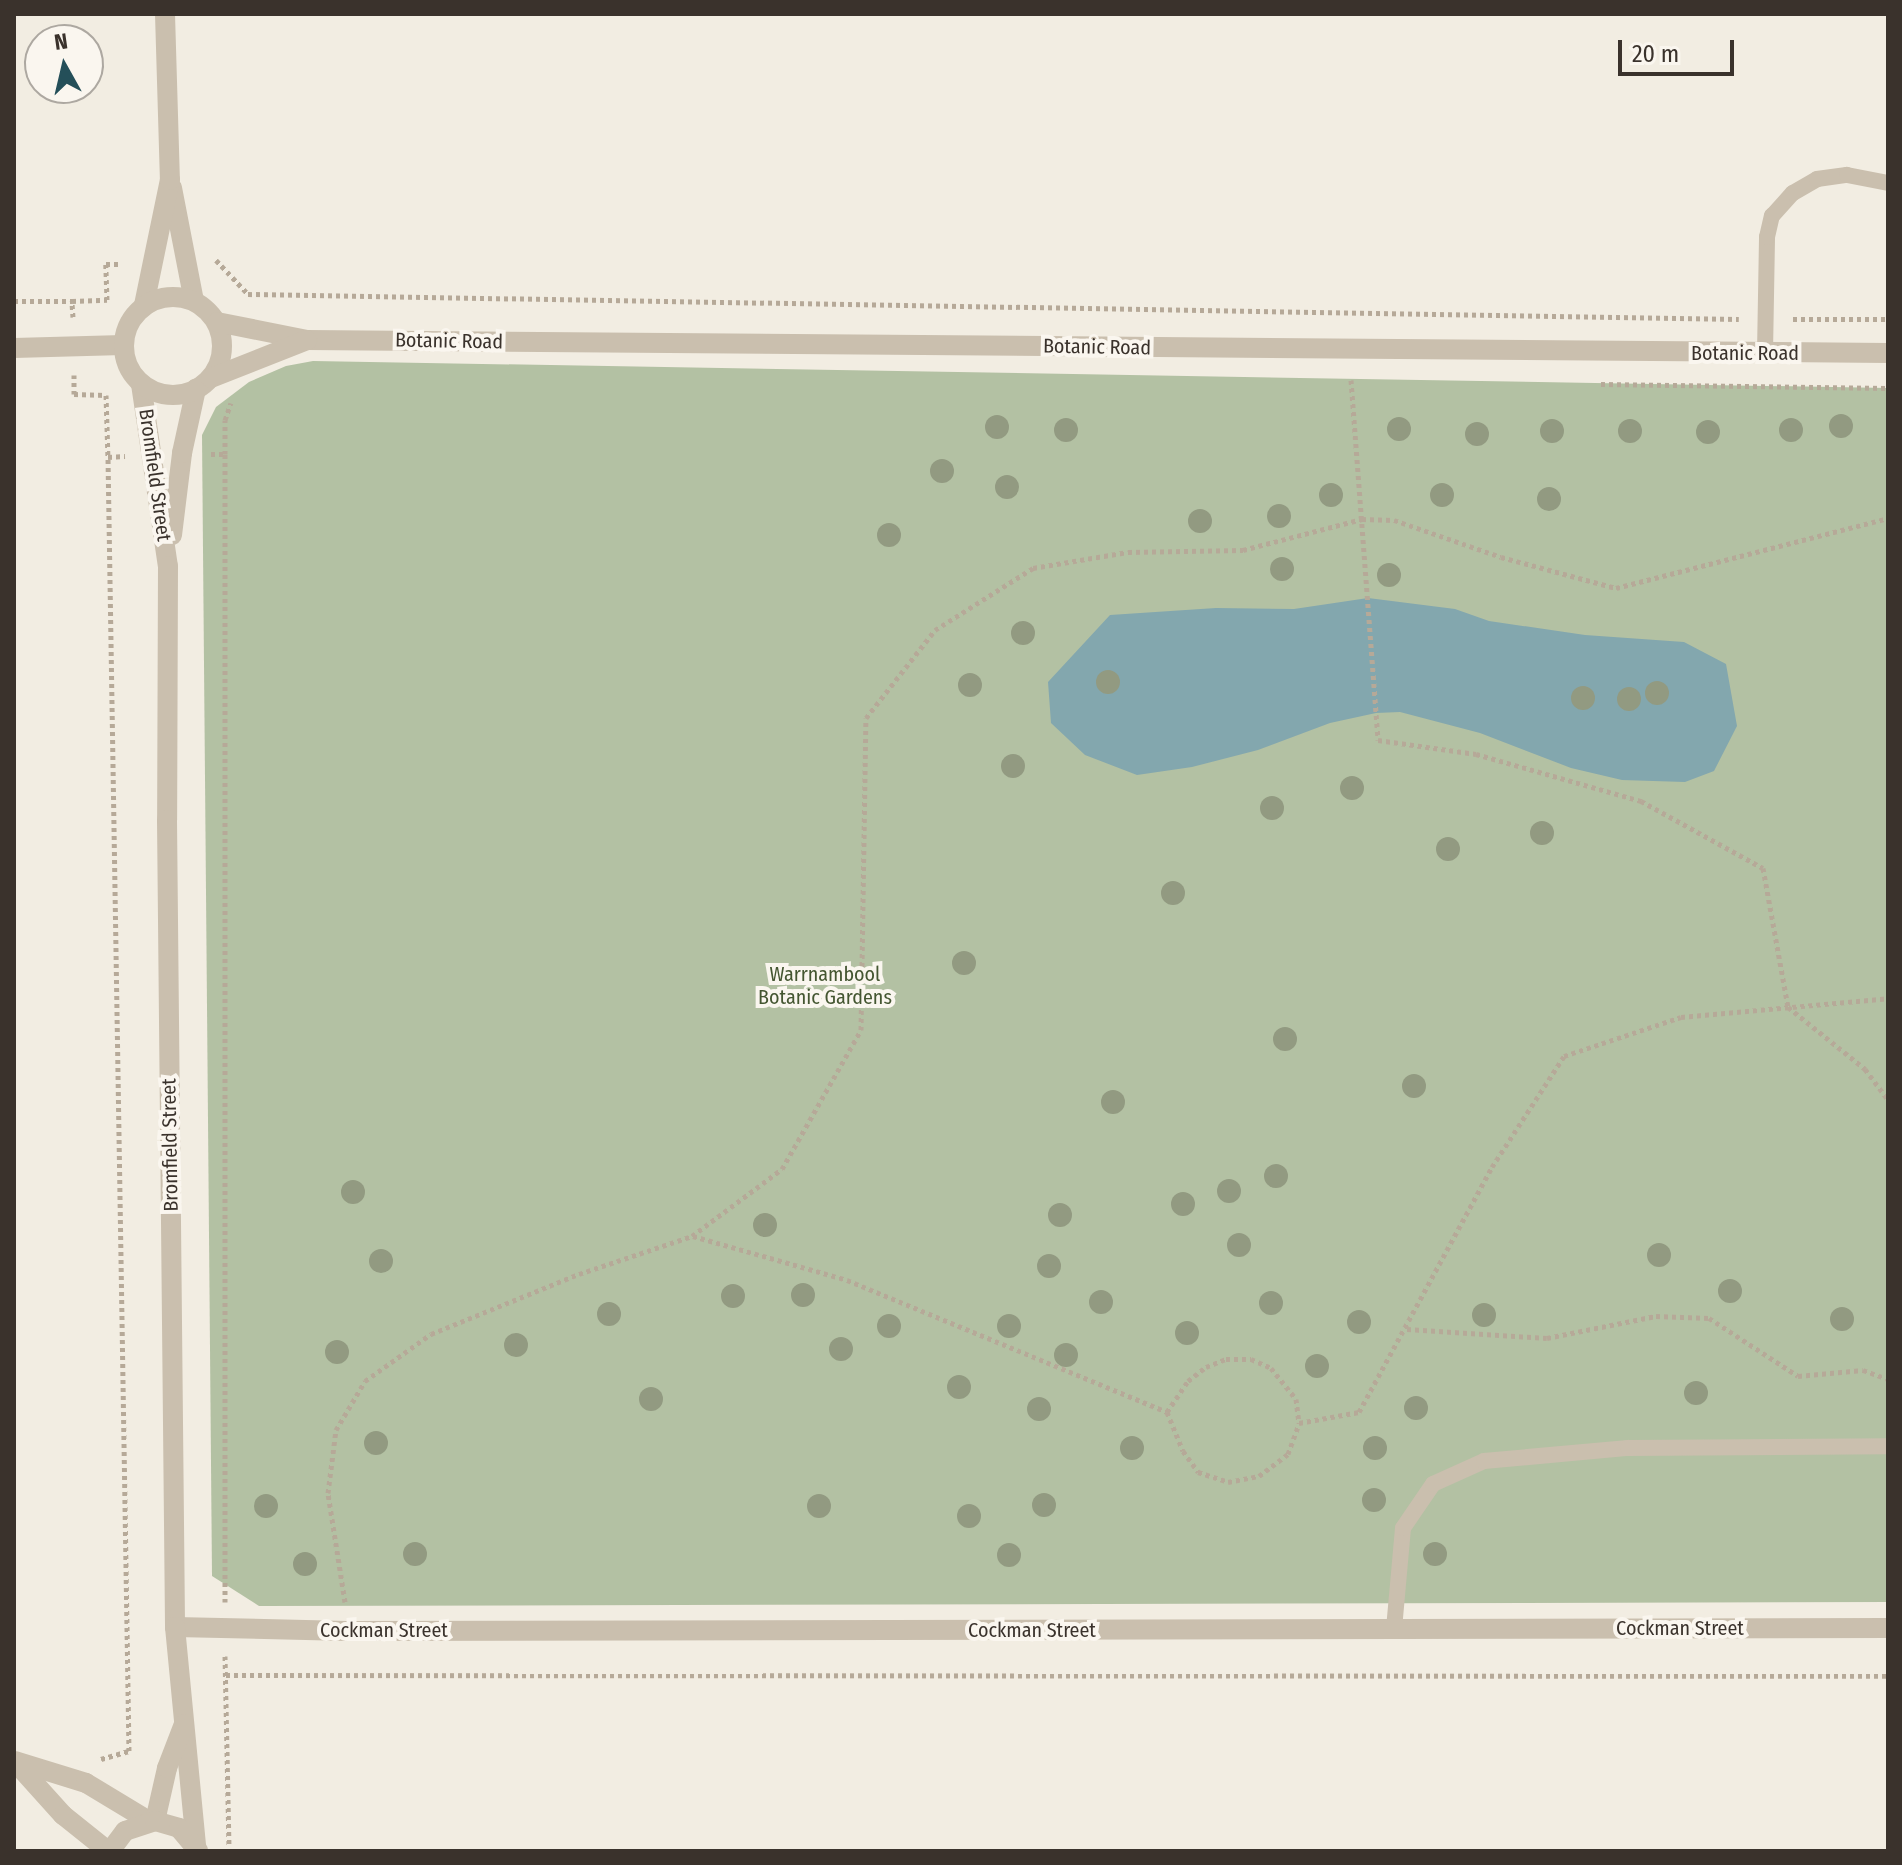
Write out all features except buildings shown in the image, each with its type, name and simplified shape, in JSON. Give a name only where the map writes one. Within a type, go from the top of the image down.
[{"type":"street","points":[[165,14],[170,180],[189,261],[194,301]]},
{"type":"street","points":[[144,305],[170,180]]},
{"type":"street","points":[[177,296],[207,309],[217,322],[223,351],[203,384],[168,395],[141,384],[132,373],[123,345],[133,316],[144,305],[160,298],[177,296]]},
{"type":"street","name":"Botanic Road","points":[[217,322],[307,340],[1888,353]]},
{"type":"street","name":"Botanic Road","points":[[203,384],[307,340]]},
{"type":"street","points":[[14,348],[123,345]]},
{"type":"street","name":"Bromfield Street","points":[[141,384],[154,453],[168,566]]},
{"type":"street","name":"Bromfield Street","points":[[197,1849],[175,1627],[167,836],[168,566],[182,453],[203,384]]},
{"type":"street","name":"Cockman Street","points":[[175,1627],[1888,1628]]},
{"type":"street","name":"Bromfield Street","points":[[152,1821],[184,1724]]},
{"type":"street","points":[[14,1761],[86,1783],[152,1821],[179,1828],[197,1849]]},
{"type":"street","points":[[14,1761],[63,1815],[109,1851],[125,1831],[152,1821]]},
{"type":"lane","points":[[1765,353],[1767,237],[1772,216],[1793,193],[1817,179],[1847,175],[1888,183]]},
{"type":"lane","points":[[1394,1629],[1403,1528],[1433,1484],[1484,1461],[1628,1448],[1888,1446]]},
{"type":"path","points":[[189,261],[218,260],[248,294],[1888,319]]},
{"type":"path","points":[[14,301],[107,300],[106,264],[154,263]]},
{"type":"path","points":[[274,331],[278,295]]},
{"type":"path","points":[[72,301],[74,394],[106,395],[129,1751],[99,1760],[86,1783]]},
{"type":"path","points":[[1351,380],[1378,740],[1476,754],[1641,801],[1763,868],[1788,1007],[1865,1069],[1888,1100]]},
{"type":"path","points":[[229,1851],[225,1629],[225,420],[230,403],[240,393]]},
{"type":"path","points":[[108,457],[154,453]]},
{"type":"path","points":[[182,453],[225,454]]},
{"type":"path","points":[[345,1605],[328,1493],[336,1430],[365,1381],[431,1334],[579,1274],[692,1236],[782,1169],[861,1030],[866,718],[935,630],[1033,568],[1128,552],[1243,550],[1362,519],[1394,520],[1501,557],[1616,588],[1888,518]]},
{"type":"path","points":[[1299,1423],[1359,1412],[1407,1329],[1492,1167],[1564,1056],[1681,1017],[1888,998]]},
{"type":"path","points":[[692,1236],[847,1280],[1167,1412],[1183,1451],[1198,1472],[1228,1482],[1259,1476],[1288,1454],[1299,1423],[1296,1399],[1271,1368],[1251,1359],[1226,1359],[1206,1367],[1188,1381],[1167,1412]]},
{"type":"path","points":[[1407,1329],[1547,1338],[1656,1316],[1709,1318],[1798,1376],[1863,1370],[1888,1379]]},
{"type":"path","points":[[226,1675],[1888,1676]]},
{"type":"green space","name":"Warrnambool Botanic Gardens","points":[[313,361],[1888,388],[1888,1602],[259,1606],[212,1576],[202,435],[216,407],[249,382],[286,366]]},
{"type":"water","points":[[1368,598],[1455,609],[1489,621],[1585,635],[1684,642],[1726,664],[1737,726],[1714,771],[1685,782],[1622,780],[1571,768],[1480,733],[1400,712],[1376,713],[1330,723],[1258,750],[1192,767],[1137,775],[1085,755],[1051,723],[1048,682],[1110,615],[1216,608],[1294,609]]}]
